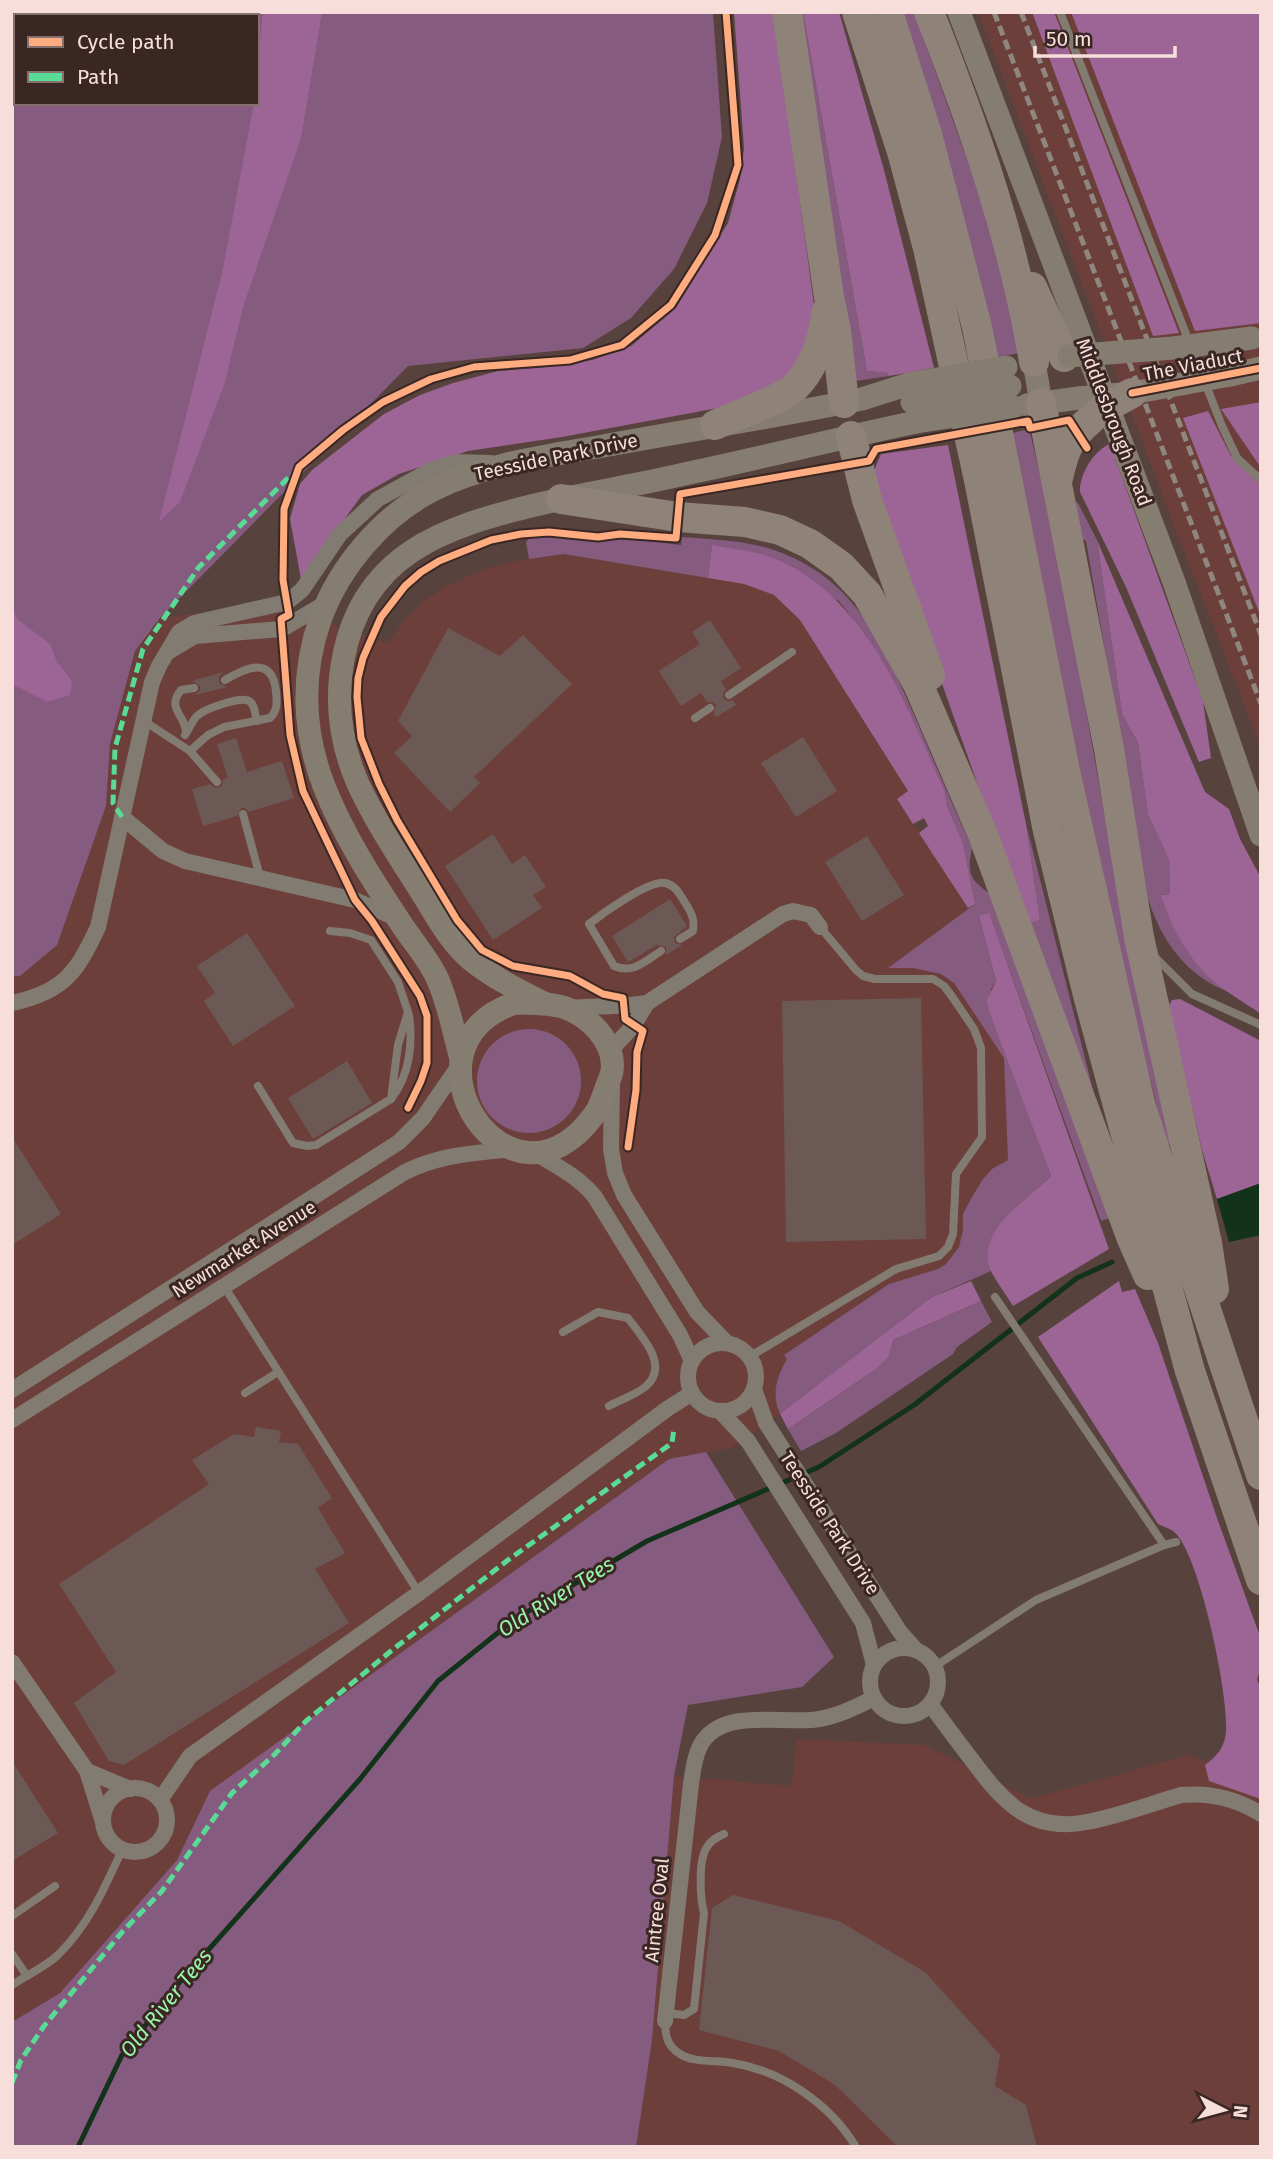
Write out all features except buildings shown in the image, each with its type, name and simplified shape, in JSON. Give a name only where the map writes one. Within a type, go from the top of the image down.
[{"type":"highway","points":[[787,12],[829,297],[853,401]]},
{"type":"highway","points":[[857,12],[903,155],[928,248],[979,480],[1048,831],[1111,1083],[1190,1371],[1261,1580]]},
{"type":"highway","points":[[888,12],[927,134],[976,327],[1065,771],[1140,1103],[1261,1475]]},
{"type":"highway","points":[[929,12],[957,83],[1008,236],[1067,357]]},
{"type":"highway","points":[[1008,236],[1021,385],[1057,481],[1109,749],[1139,937],[1207,1243],[1228,1377]]},
{"type":"highway","points":[[715,425],[779,398],[794,388],[812,363],[822,337],[829,297]]},
{"type":"highway","points":[[1057,481],[1065,449],[1076,432],[1084,409],[1101,410],[1132,393]]},
{"type":"highway","points":[[851,436],[867,500],[887,561],[936,692],[955,767]]},
{"type":"highway","points":[[561,499],[678,517],[745,522],[780,530],[810,544],[841,565],[867,594],[918,684],[955,767],[1009,901],[1132,1239],[1190,1371]]},
{"type":"street","name":"Middlesbrough Road","points":[[959,12],[1174,582],[1261,835]]},
{"type":"street","name":"The Viaduct","points":[[1021,385],[1067,357],[1261,337]]},
{"type":"street","name":"The Viaduct","points":[[1132,393],[1261,368]]},
{"type":"street","points":[[544,1003],[504,983],[468,958],[449,935],[374,818],[357,781],[345,748],[338,701],[344,650],[354,621],[378,580],[401,558],[451,529],[484,518],[851,436],[913,402],[1021,385],[1084,409]]},
{"type":"street","points":[[851,436],[853,401]]},
{"type":"street","name":"Teesside Park Drive","points":[[461,1062],[438,979],[352,844],[324,786],[309,733],[306,699],[311,646],[326,603],[346,569],[360,549],[410,504],[433,490],[473,474],[509,464],[853,401],[913,402]]},
{"type":"street","points":[[12,1003],[51,989],[69,978],[83,960],[98,927],[152,682],[179,632],[194,623],[287,602],[302,590],[340,534],[378,499],[430,470],[456,462],[509,464]]},
{"type":"street","points":[[168,652],[195,636],[282,629],[326,603]]},
{"type":"street","points":[[122,817],[163,851],[185,861],[355,901],[398,919]]},
{"type":"street","points":[[692,1361],[680,1335],[586,1186],[535,1153],[511,1149],[489,1135],[469,1111],[463,1097],[461,1062],[471,1035],[482,1021],[497,1010],[515,1003],[544,1003],[567,1008],[623,1007],[647,1003],[783,914],[793,911],[811,915],[820,927]]},
{"type":"street","points":[[535,1153],[554,1149],[570,1139],[590,1120],[600,1105],[611,1060],[647,1003]]},
{"type":"street","points":[[567,1008],[593,1026],[603,1037],[611,1060],[611,1149],[615,1173],[624,1195],[697,1312],[727,1343],[743,1350],[755,1372],[754,1389],[750,1396],[737,1408],[720,1411],[704,1406],[692,1393],[687,1377],[692,1361],[703,1348],[727,1343]]},
{"type":"street","name":"Newmarket Avenue","points":[[12,1390],[399,1142],[423,1118],[461,1062]]},
{"type":"street","name":"Newmarket Avenue","points":[[12,1420],[394,1179],[429,1160],[450,1155],[511,1149]]},
{"type":"street","name":"Teesside Park Drive","points":[[754,1389],[766,1423],[900,1632],[916,1650]]},
{"type":"street","points":[[160,1800],[190,1756],[419,1593],[692,1393]]},
{"type":"street","name":"Teesside Park Drive","points":[[720,1411],[748,1441],[863,1623],[874,1665]]},
{"type":"street","points":[[900,1648],[916,1650],[927,1657],[938,1680],[936,1693],[930,1704],[920,1712],[907,1716],[894,1715],[882,1708],[870,1687],[874,1665],[885,1653],[900,1648]]},
{"type":"street","points":[[12,1662],[87,1771],[106,1835],[121,1850],[143,1852],[153,1847],[166,1831],[166,1810],[160,1800],[147,1790],[130,1789],[87,1771]]},
{"type":"street","name":"Aintree Oval","points":[[666,2017],[691,1784],[695,1760],[705,1738],[727,1724],[757,1720],[813,1720],[831,1716],[874,1698]]},
{"type":"street","points":[[930,1704],[995,1791],[1015,1810],[1043,1822],[1056,1825],[1085,1823],[1181,1795],[1195,1794],[1222,1796],[1261,1814]]},
{"type":"street","points":[[103,1824],[107,1805],[121,1792],[130,1789]]},
{"type":"lane","points":[[1060,12],[1222,426],[1237,458],[1261,480]]},
{"type":"lane","points":[[729,695],[792,652]]},
{"type":"lane","points":[[190,751],[208,735],[224,727],[270,718],[275,713],[277,704],[274,677],[261,668],[243,669],[225,680]]},
{"type":"lane","points":[[185,735],[186,728],[174,706],[175,698],[181,690],[194,688]]},
{"type":"lane","points":[[180,744],[197,715],[205,709],[247,699],[252,703],[257,721]]},
{"type":"lane","points":[[695,718],[710,708]]},
{"type":"lane","points":[[144,721],[190,751],[217,782]]},
{"type":"lane","points":[[243,814],[260,877]]},
{"type":"lane","points":[[661,951],[635,969],[620,969],[614,966],[589,923],[652,884],[668,883],[675,887],[695,922],[693,931],[680,939]]},
{"type":"lane","points":[[749,1357],[895,1269],[939,1256],[948,1247],[953,1234],[956,1174],[982,1137],[981,1048],[974,1029],[944,986],[933,979],[875,979],[863,976],[820,927]]},
{"type":"lane","points":[[258,1086],[293,1143],[307,1146],[316,1145],[391,1099],[398,1045],[408,1012],[398,982],[371,940],[349,933],[330,931]]},
{"type":"lane","points":[[1139,937],[1165,969],[1192,994],[1261,1026]]},
{"type":"lane","points":[[224,1286],[419,1593]]},
{"type":"lane","points":[[995,1297],[1164,1545]]},
{"type":"lane","points":[[563,1332],[598,1312],[628,1318],[653,1352],[655,1364],[646,1387],[609,1406]]},
{"type":"lane","points":[[245,1393],[278,1373]]},
{"type":"lane","points":[[934,1667],[1036,1600],[1176,1542]]},
{"type":"lane","points":[[666,2017],[684,2015],[694,2009],[704,1913],[699,1898],[705,1850],[714,1839],[724,1833]]},
{"type":"lane","points":[[12,1985],[56,1957],[93,1912],[121,1850]]},
{"type":"lane","points":[[12,1916],[55,1886]]},
{"type":"lane","points":[[12,1954],[27,1976]]},
{"type":"lane","name":"Aintree Oval","points":[[666,2017],[665,2036],[681,2055],[692,2059],[743,2065],[776,2077],[834,2116],[856,2147]]},
{"type":"shaded area","points":[[12,12],[713,12],[722,137],[707,203],[674,269],[631,318],[583,348],[408,366],[160,618],[135,651],[110,744],[106,806],[57,945],[20,976],[12,976]]},
{"type":"shaded area","points":[[263,12],[322,12],[301,138],[243,307],[225,382],[180,502],[159,522],[223,269],[254,105],[259,105],[259,51]]},
{"type":"shaded area","points":[[734,12],[774,12],[815,312],[799,368],[745,403],[562,437],[468,451],[399,474],[362,495],[301,579],[290,519],[300,484],[312,470],[384,414],[420,395],[453,383],[498,371],[592,360],[631,346],[675,309],[728,223],[740,179],[744,148]]},
{"type":"shaded area","points":[[801,12],[867,371],[889,373],[889,376],[849,382]]},
{"type":"shaded area","points":[[803,12],[839,12],[884,170],[934,368],[889,376],[888,373],[867,371]]},
{"type":"shaded area","points":[[903,12],[914,12],[982,201],[1024,352],[993,358]]},
{"type":"shaded area","points":[[978,12],[1261,12],[1261,748],[1185,554]]},
{"type":"shaded area","points":[[1032,12],[1054,12],[1179,333],[1153,336]]},
{"type":"shaded area","points":[[1071,12],[1261,12],[1261,323],[1195,331]]},
{"type":"shaded area","points":[[1261,402],[1261,468],[1221,409]]},
{"type":"shaded area","points":[[1208,411],[1231,456],[1261,486],[1261,617],[1183,418]]},
{"type":"shaded area","points":[[1029,429],[1054,530],[1122,914],[1173,1145],[1167,1145],[1108,916],[1009,434]]},
{"type":"shaded area","points":[[1110,444],[1203,701],[1211,758],[1199,762],[1126,587],[1080,492],[1082,478],[1089,464],[1098,452]]},
{"type":"shaded area","points":[[948,445],[1026,824],[1040,920],[1027,924],[870,480],[881,454]]},
{"type":"shaded area","points":[[1075,502],[1097,540],[1122,714],[1138,743],[1148,813],[1169,860],[1170,894],[1161,895],[1211,979],[1229,992],[1200,977],[1177,955],[1160,928],[1148,898],[1086,541],[1080,537]]},
{"type":"shaded area","points":[[555,535],[602,542],[620,538],[681,545],[682,537],[758,545],[809,566],[852,602],[868,624],[895,673],[972,848],[971,874],[989,893],[1110,1218],[1101,1221],[989,914],[979,916],[996,981],[991,989],[989,1012],[1051,1176],[1016,1207],[998,1228],[990,1255],[991,1271],[932,1297],[780,1414],[776,1392],[780,1372],[787,1359],[784,1355],[889,1284],[946,1264],[959,1247],[963,1214],[972,1197],[992,1169],[1008,1160],[1004,1058],[954,983],[941,974],[913,968],[888,968],[975,904],[963,843],[947,806],[945,792],[907,708],[866,636],[839,601],[712,545],[708,578],[564,554],[529,559],[526,542],[530,537]]},
{"type":"shaded area","points":[[1097,540],[1205,792],[1229,809],[1240,839],[1261,878],[1261,1014],[1203,971],[1181,940],[1161,895],[1170,894],[1169,860],[1148,814],[1138,743],[1122,714]]},
{"type":"shaded area","points":[[712,545],[770,557],[803,574],[832,597],[857,624],[898,689],[945,792],[947,806],[963,843],[975,904],[968,908],[919,833],[928,826],[924,818],[913,824],[897,799],[908,791],[800,620],[774,595],[744,584],[708,578]]},
{"type":"shaded area","points":[[564,554],[744,584],[774,595],[800,620],[908,792],[897,800],[969,908],[1051,1176],[989,1257],[991,1271],[932,1297],[818,1387],[731,1448],[669,1459],[210,1791],[177,1860],[60,1993],[12,2022],[12,976],[20,976],[106,806],[110,744],[135,651],[160,618],[272,604],[388,643],[405,619],[425,600],[445,587],[487,568]]},
{"type":"shaded area","points":[[12,606],[17,619],[50,644],[57,662],[72,681],[70,695],[47,702],[12,684]]},
{"type":"shaded area","points":[[1026,824],[1095,1098],[1027,924],[1040,920]]},
{"type":"shaded area","points":[[989,913],[1109,1249],[1013,1306],[992,1273],[988,1258],[989,1244],[1005,1218],[1051,1176],[989,1012],[987,1000],[996,981],[979,916]]},
{"type":"shaded area","points":[[1180,999],[1261,1041],[1261,1183],[1217,1199],[1202,1150],[1170,1013],[1169,1005],[1172,1000]]},
{"type":"shaded area","points":[[529,1029],[549,1033],[566,1044],[577,1061],[581,1081],[577,1101],[566,1118],[549,1129],[529,1133],[509,1129],[492,1118],[481,1101],[477,1081],[481,1061],[492,1044],[509,1033]]},
{"type":"shaded area","points":[[1261,1183],[1261,1235],[1229,1242],[1217,1199]]},
{"type":"shaded area","points":[[971,1281],[981,1301],[893,1340],[889,1357],[876,1369],[788,1429],[780,1414],[932,1297]]},
{"type":"shaded area","points":[[1119,1281],[1122,1292],[1135,1289],[1158,1343],[1261,1639],[1261,1665],[1257,1680],[1261,1688],[1261,1799],[1209,1781],[1205,1765],[1217,1755],[1224,1742],[1226,1713],[1217,1657],[1202,1593],[1183,1544],[1173,1531],[1158,1524],[1038,1337]]},
{"type":"shaded area","points":[[981,1301],[992,1322],[957,1347],[953,1354],[836,1433],[801,1451],[788,1429],[876,1369],[889,1357],[893,1340]]},
{"type":"shaded area","points":[[706,1452],[834,1657],[802,1687],[688,1705],[674,1776],[652,2040],[636,2147],[12,2147],[12,2022],[60,1993],[177,1860],[210,1791],[669,1459]]},
{"type":"shaded area","points":[[797,1739],[925,1745],[1030,1799],[1188,1755],[1261,1781],[1261,2147],[636,2147],[652,2040],[674,1776],[791,1786]]},
{"type":"waterway","name":"Old River Tees","points":[[78,2147],[122,2055],[178,1984],[360,1779],[438,1681],[515,1619],[647,1541],[819,1467],[914,1405],[1077,1278],[1112,1262]]},
{"type":"railway","points":[[994,12],[1261,704]]},
{"type":"railway","points":[[1021,12],[1261,635]]},
{"type":"marked path","points":[[122,817],[113,803],[115,748],[143,649],[199,567],[292,474]]},
{"type":"marked path","points":[[12,2083],[21,2060],[44,2026],[123,1931],[162,1891],[232,1793],[306,1721],[391,1651],[508,1560],[672,1443],[674,1428]]},
{"type":"cycle path","points":[[408,1108],[427,1063],[427,1016],[420,996],[372,921],[355,900],[303,791],[290,735],[281,619],[289,615],[283,580],[284,509],[299,467],[343,430],[383,402],[431,379],[474,367],[570,360],[622,345],[671,305],[715,235],[738,165],[726,12]]},
{"type":"cycle path","points":[[1132,393],[1261,368]]},
{"type":"cycle path","points":[[628,1147],[636,1090],[637,1052],[643,1031],[625,1019],[623,998],[603,994],[570,976],[513,966],[482,950],[457,920],[397,820],[379,784],[361,738],[357,697],[363,658],[381,617],[405,586],[421,572],[439,561],[491,540],[549,532],[598,537],[620,534],[676,538],[680,494],[869,461],[876,449],[1028,421],[1030,428],[1069,420],[1087,448]]}]
